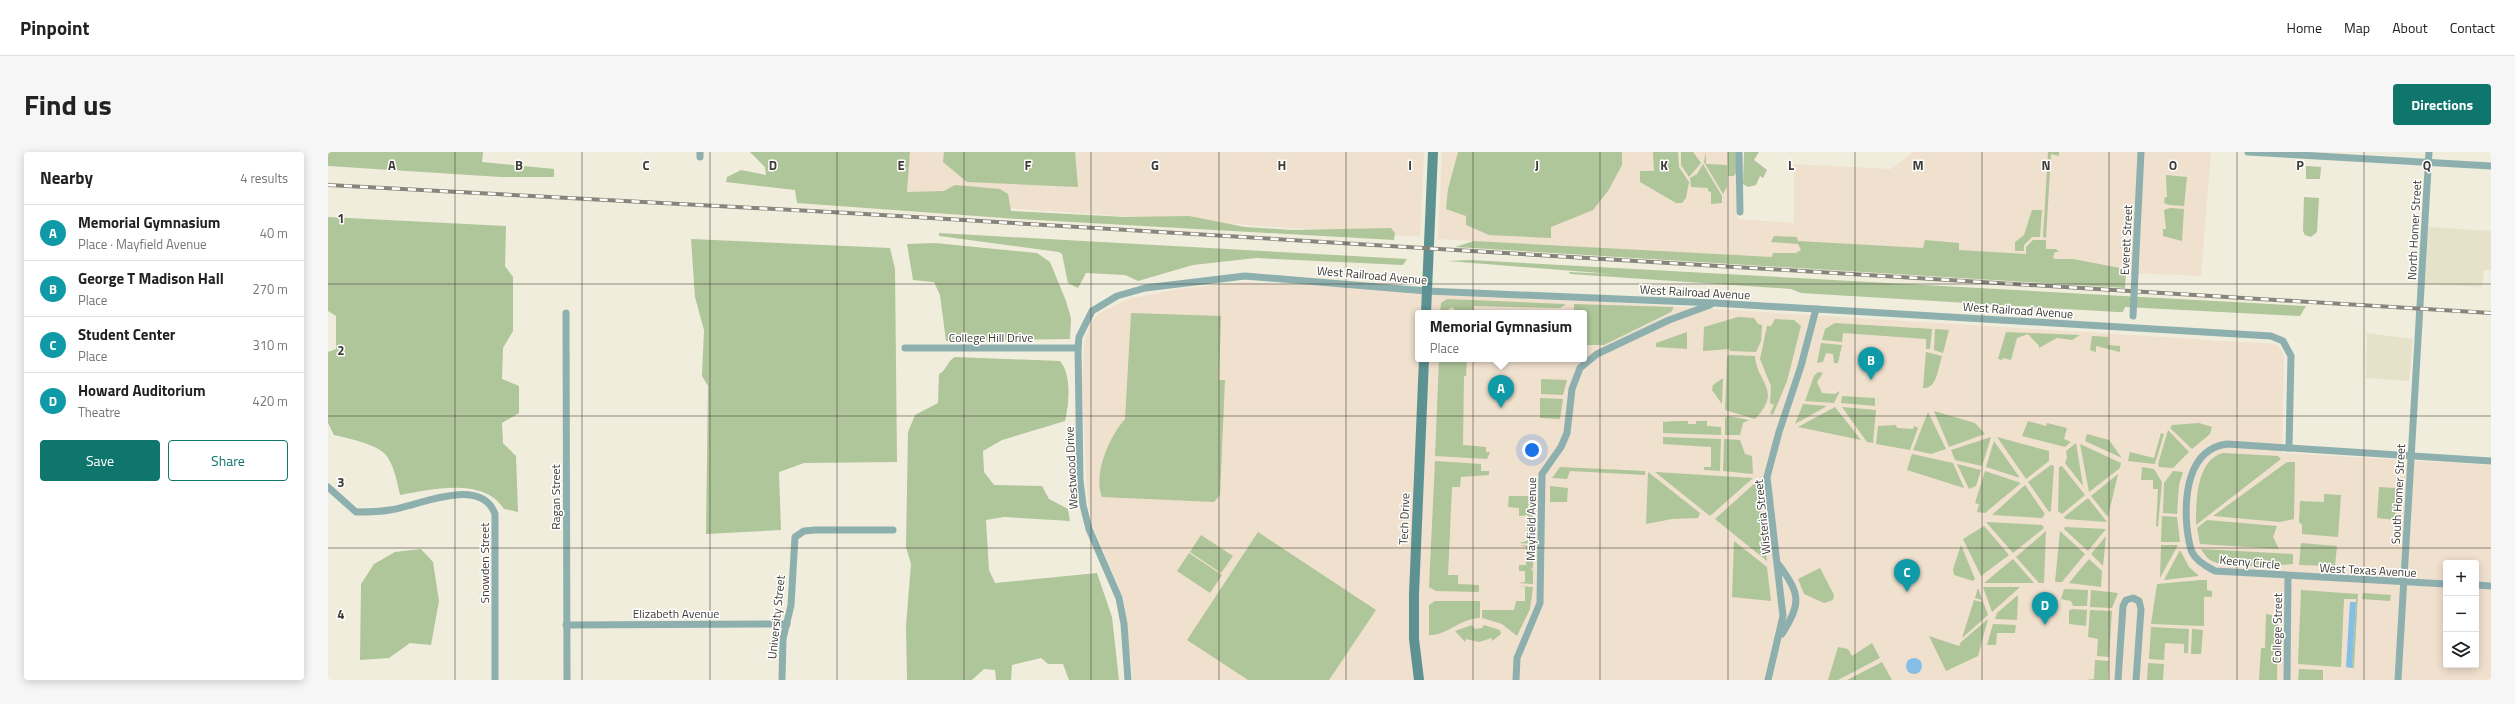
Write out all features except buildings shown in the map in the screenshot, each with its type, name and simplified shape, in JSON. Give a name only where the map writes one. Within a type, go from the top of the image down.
[{"type":"main road","points":[[1426,310],[1432,152]]},
{"type":"main road","name":"Tech Drive","points":[[1419,680],[1414,639],[1414,594],[1424,362]]},
{"type":"street","points":[[1739,152],[1740,212]]},
{"type":"street","name":"Everett Street","points":[[2132,328],[2141,152]]},
{"type":"street","points":[[2248,152],[2491,166]]},
{"type":"street","name":"North Homer Street","points":[[2420,309],[2429,152]]},
{"type":"street","name":"West Railroad Avenue","points":[[1102,303],[1128,292],[1145,288],[1245,276],[1427,291],[1714,303],[2271,336],[2282,341],[2290,356],[2289,448]]},
{"type":"street","name":"Westwood Drive","points":[[1102,303],[1086,320],[1079,337],[1078,348],[1082,500],[1089,529],[1120,602],[1124,624],[1128,680]]},
{"type":"street","name":"Mayfield Avenue","points":[[1516,680],[1517,658],[1540,603],[1542,474],[1561,447],[1567,433],[1572,389],[1580,368],[1597,354],[1669,320],[1714,303]]},
{"type":"street","name":"Wisteria Street","points":[[1768,680],[1779,639],[1782,606],[1767,477],[1779,432],[1801,366],[1816,309]]},
{"type":"street","name":"South Homer Street","points":[[2398,680],[2420,309]]},
{"type":"street","name":"Ragan Street","points":[[566,313],[567,680]]},
{"type":"street","name":"College Hill Drive","points":[[905,348],[1078,348]]},
{"type":"street","name":"Keeny Circle","points":[[2288,576],[2226,573],[2215,571],[2205,566],[2192,552],[2186,516],[2192,473],[2204,453],[2212,447],[2226,444],[2491,461]]},
{"type":"street","name":"Snowden Street","points":[[328,487],[356,512],[391,510],[445,496],[467,494],[484,499],[492,505],[495,514],[495,680]]},
{"type":"street","name":"University Street","points":[[782,680],[782,639],[791,605],[794,541],[798,534],[815,530],[893,530]]},
{"type":"street","points":[[1778,563],[1794,586],[1797,603],[1794,614],[1779,639]]},
{"type":"street","name":"West Texas Avenue","points":[[2288,576],[2443,584]]},
{"type":"street","name":"College Street","points":[[2287,680],[2288,576]]},
{"type":"street","points":[[2479,585],[2491,586]]},
{"type":"street","points":[[2118,680],[2123,606],[2126,600],[2133,598],[2139,601],[2141,609],[2136,680]]},
{"type":"street","name":"Elizabeth Avenue","points":[[566,625],[787,624]]},
{"type":"shaded area","points":[[910,152],[1424,152],[1420,237],[906,201]]},
{"type":"shaded area","points":[[1442,152],[1736,152],[1736,213],[1739,219],[1794,223],[1794,164],[1891,169],[1913,152],[2211,152],[2201,276],[1754,257],[1438,239]]},
{"type":"shaded area","points":[[2428,227],[2491,231],[2491,270],[2484,270],[2482,287],[2425,284]]},
{"type":"shaded area","points":[[1244,282],[1427,291],[2275,344],[2282,350],[2284,357],[2282,453],[2491,465],[2491,680],[1133,680],[1124,599],[1092,524],[1087,492],[1082,382],[1085,338],[1090,325],[1098,314],[1128,299],[1179,289]]},
{"type":"shaded area","points":[[2367,333],[2413,339],[2409,381],[2366,378]]},
{"type":"green space","points":[[328,152],[483,152],[482,162],[554,169],[554,177],[501,177],[328,166]]},
{"type":"green space","points":[[750,152],[910,152],[907,192],[944,191],[955,185],[1000,189],[1008,194],[1011,211],[1125,217],[1189,216],[1245,227],[1293,230],[1391,228],[1395,233],[1394,240],[1019,219],[797,203],[795,190],[726,182],[727,177],[741,170],[766,175],[765,167]]},
{"type":"green space","points":[[944,152],[1075,152],[1078,187],[967,182],[943,162]]},
{"type":"green space","points":[[1458,152],[1622,152],[1622,165],[1608,191],[1593,210],[1551,227],[1551,238],[1489,235],[1466,225],[1466,216],[1446,209],[1448,189]]},
{"type":"green space","points":[[1653,152],[1678,152],[1679,167],[1689,182],[1686,198],[1682,203],[1676,203],[1640,182],[1640,171],[1654,171]]},
{"type":"green space","points":[[1681,152],[1693,152],[1701,163],[1689,177],[1681,165]]},
{"type":"green space","points":[[1706,152],[1706,164],[1727,165],[1727,187],[1723,194],[1704,162]]},
{"type":"green space","points":[[1728,152],[1736,152],[1736,173],[1734,176],[1728,176]]},
{"type":"green space","points":[[1744,152],[1759,152],[1754,160],[1767,170],[1763,178],[1760,176],[1756,185],[1748,187],[1743,184]]},
{"type":"green space","points":[[2048,152],[2059,152],[2059,156],[2051,154],[2046,238],[2043,237]]},
{"type":"green space","points":[[1703,164],[1722,196],[1722,203],[1711,204],[1711,192],[1708,191],[1708,188],[1691,187],[1690,178],[1697,174]]},
{"type":"green space","points":[[2306,166],[2321,167],[2320,179],[2306,179]]},
{"type":"green space","points":[[2166,175],[2187,177],[2184,206],[2169,205],[2164,203],[2165,197],[2167,197]]},
{"type":"green space","points":[[2304,197],[2319,198],[2317,232],[2311,237],[2305,235],[2303,231]]},
{"type":"green space","points":[[2170,208],[2184,209],[2182,241],[2163,236],[2163,229],[2166,229],[2164,210]]},
{"type":"green space","points":[[2032,210],[2042,210],[2040,237],[2032,237],[2024,245],[2024,251],[2015,251],[2015,242],[2024,235]]},
{"type":"green space","points":[[328,217],[506,226],[505,266],[513,277],[513,331],[503,348],[502,379],[519,386],[519,413],[502,423],[503,443],[516,456],[518,512],[504,509],[495,499],[484,492],[471,489],[442,488],[400,495],[393,468],[388,458],[381,450],[368,444],[334,435],[328,423],[328,352],[336,349],[336,316],[328,311]]},
{"type":"green space","points":[[939,233],[1407,259],[1403,265],[1256,258],[1193,265],[1138,281],[1125,275],[1086,273],[1078,288],[1068,283],[1062,254],[1059,252],[939,236]]},
{"type":"green space","points":[[1774,236],[1797,237],[1798,241],[1923,248],[1925,240],[1959,243],[1959,250],[2026,254],[2026,247],[2033,240],[2046,240],[2046,249],[2056,249],[2059,252],[2055,252],[2053,257],[2055,259],[2073,259],[2120,268],[2126,272],[2125,288],[1455,247],[1474,241],[1772,257],[1773,253],[1796,253],[1801,250],[1798,244],[1771,242]]},
{"type":"green space","points":[[691,239],[890,248],[895,269],[897,462],[804,463],[779,472],[781,530],[706,534],[708,386],[702,376],[704,330],[695,297]]},
{"type":"green space","points":[[935,243],[1037,253],[1050,262],[1066,301],[1071,318],[1070,339],[946,341],[940,295],[934,282],[913,280],[907,244]]},
{"type":"green space","points":[[1470,260],[2306,306],[2300,316],[2125,307],[2123,312],[2117,312],[1801,293],[1791,289],[1570,274],[1569,272],[1612,274],[1448,261]]},
{"type":"green space","points":[[1447,299],[1565,305],[1560,308],[1474,306],[1474,310],[1454,310],[1452,307],[1448,310],[1440,310],[1441,303]]},
{"type":"green space","points":[[1574,304],[1673,307],[1671,312],[1604,345],[1587,345],[1587,310],[1574,310]]},
{"type":"green space","points":[[1131,313],[1221,316],[1219,380],[1225,380],[1220,495],[1214,502],[1102,497],[1100,478],[1104,456],[1113,436],[1125,419]]},
{"type":"green space","points":[[1738,317],[1754,318],[1758,324],[1762,325],[1761,341],[1756,352],[1730,351],[1729,349],[1703,351],[1704,327]]},
{"type":"green space","points":[[1775,319],[1794,320],[1801,326],[1787,381],[1773,415],[1770,413],[1774,405],[1770,403],[1771,386],[1760,359],[1767,326],[1771,326]]},
{"type":"green space","points":[[1835,323],[1932,329],[1930,349],[1926,349],[1926,339],[1843,333],[1842,342],[1822,340],[1825,329]]},
{"type":"green space","points":[[1935,329],[1949,330],[1943,353],[1934,350]]},
{"type":"green space","points":[[1687,332],[1687,349],[1656,347],[1656,343]]},
{"type":"green space","points":[[2006,332],[2080,335],[2072,340],[2057,338],[2039,348],[2039,346],[2028,334],[2017,338],[2011,360],[2003,358],[2002,360],[1998,359]]},
{"type":"green space","points":[[2092,336],[2108,337],[2108,345],[2120,346],[2120,352],[2096,346],[2096,352],[2090,350]]},
{"type":"green space","points":[[1821,343],[1842,345],[1838,363],[1834,363],[1833,354],[1826,353],[1823,362],[1817,363]]},
{"type":"green space","points":[[1926,352],[1942,356],[1934,381],[1928,387],[1923,388]]},
{"type":"green space","points":[[1729,355],[1755,356],[1757,366],[1768,393],[1763,409],[1755,419],[1725,410],[1727,357]]},
{"type":"green space","points":[[955,357],[1060,361],[1064,367],[1068,382],[1068,406],[1065,421],[1002,440],[983,451],[984,472],[994,485],[1042,486],[1049,499],[1068,509],[1070,521],[1004,517],[986,520],[989,570],[995,583],[1097,573],[1112,617],[1119,680],[1069,680],[1063,664],[1048,664],[1041,658],[1012,665],[1011,680],[996,680],[995,670],[984,669],[972,680],[907,680],[906,626],[911,564],[906,547],[908,432],[915,415],[938,403],[939,374]]},
{"type":"green space","points":[[1439,362],[1467,362],[1466,376],[1464,376],[1463,445],[1486,447],[1486,452],[1490,452],[1487,459],[1435,456]]},
{"type":"green space","points":[[1818,372],[1823,373],[1817,382],[1822,393],[1835,394],[1840,391],[1834,403],[1805,401],[1814,376]]},
{"type":"green space","points":[[1723,378],[1722,404],[1712,390],[1713,385]]},
{"type":"green space","points":[[1541,379],[1567,380],[1563,395],[1541,394]]},
{"type":"green space","points":[[1842,396],[1875,398],[1875,406],[1841,403]]},
{"type":"green space","points":[[1540,398],[1563,399],[1560,419],[1540,418]]},
{"type":"green space","points":[[1803,404],[1827,406],[1795,424]]},
{"type":"green space","points":[[1835,407],[1861,440],[1798,427]]},
{"type":"green space","points":[[1842,407],[1876,410],[1873,443],[1867,442]]},
{"type":"green space","points":[[1934,411],[1975,423],[1985,434],[1949,447]]},
{"type":"green space","points":[[1928,412],[1946,449],[1931,454],[1913,450]]},
{"type":"green space","points":[[1728,416],[1749,420],[1743,423],[1740,435],[1725,435],[1725,418]]},
{"type":"green space","points":[[1688,421],[1688,424],[1696,424],[1696,421],[1707,421],[1707,426],[1721,427],[1721,435],[1663,433],[1663,422]]},
{"type":"green space","points":[[2028,421],[2046,426],[2047,423],[2067,428],[2064,439],[2071,442],[2065,447],[2022,436]]},
{"type":"green space","points":[[2199,423],[2212,427],[2210,434],[2192,449],[2170,428],[2172,425]]},
{"type":"green space","points":[[1896,425],[1897,428],[1913,429],[1914,426],[1918,428],[1910,450],[1876,444],[1878,426]]},
{"type":"green space","points":[[2168,430],[2189,452],[2173,468],[2159,467],[2158,464]]},
{"type":"green space","points":[[2161,433],[2164,434],[2155,464],[2128,461],[2130,452],[2154,458]]},
{"type":"green space","points":[[2087,434],[2109,440],[2122,458],[2085,441]]},
{"type":"green space","points":[[1663,437],[1721,439],[1720,471],[1704,470],[1704,467],[1711,467],[1711,447],[1663,444]]},
{"type":"green space","points":[[1991,437],[1982,466],[1955,460],[1951,450]]},
{"type":"green space","points":[[1997,437],[2049,451],[2049,461],[2026,479]]},
{"type":"green space","points":[[1724,439],[1740,440],[1745,454],[1752,456],[1753,474],[1723,471]]},
{"type":"green space","points":[[1994,441],[2020,478],[1986,467]]},
{"type":"green space","points":[[2076,443],[2083,486],[2065,463],[2067,458],[2066,451]]},
{"type":"green space","points":[[2080,444],[2121,463],[2120,468],[2089,492]]},
{"type":"green space","points":[[2223,453],[2278,456],[2281,459],[2196,525],[2196,505],[2199,483],[2207,464],[2214,457]]},
{"type":"green space","points":[[1912,454],[1953,463],[1964,488],[1907,470]]},
{"type":"green space","points":[[1435,461],[1481,464],[1481,471],[1489,471],[1489,475],[1461,477],[1460,487],[1452,487],[1448,575],[1458,575],[1458,584],[1479,585],[1479,592],[1436,591],[1429,587]]},
{"type":"green space","points":[[2287,462],[2295,462],[2294,519],[2280,522],[2213,516]]},
{"type":"green space","points":[[1957,464],[1981,470],[1976,486],[1969,489]]},
{"type":"green space","points":[[2051,465],[2054,466],[2051,511],[2049,512],[2028,482]]},
{"type":"green space","points":[[2062,466],[2085,495],[2062,514],[2058,511],[2059,467]]},
{"type":"green space","points":[[1560,467],[1645,471],[1645,475],[1570,471],[1567,479],[1552,478]]},
{"type":"green space","points":[[2142,467],[2154,469],[2162,482],[2158,527],[2156,526],[2158,489],[2153,489],[2153,480],[2141,480]]},
{"type":"green space","points":[[1985,471],[2021,483],[1985,513],[1977,512],[1979,504],[1975,503]]},
{"type":"green space","points":[[2173,471],[2183,472],[2179,485],[2177,514],[2163,513],[2164,483]]},
{"type":"green space","points":[[1648,472],[1700,513],[1698,518],[1672,519],[1646,524]]},
{"type":"green space","points":[[1655,472],[1753,478],[1710,516]]},
{"type":"green space","points":[[2118,474],[2108,517],[2091,496]]},
{"type":"green space","points":[[1755,483],[1758,492],[1767,561],[1715,519]]},
{"type":"green space","points":[[2025,485],[2045,514],[2042,518],[1992,515]]},
{"type":"green space","points":[[1550,486],[1568,488],[1567,502],[1550,502]]},
{"type":"green space","points":[[2379,487],[2396,488],[2395,520],[2377,518]]},
{"type":"green space","points":[[2324,494],[2341,495],[2338,537],[2302,534],[2302,525],[2299,522],[2300,501],[2324,502]]},
{"type":"green space","points":[[1509,496],[1528,496],[1533,500],[1533,544],[1519,543],[1527,541],[1528,515],[1519,516],[1519,508],[1508,507]]},
{"type":"green space","points":[[2088,498],[2107,522],[2065,519],[2064,517]]},
{"type":"green space","points":[[2162,516],[2177,517],[2180,542],[2161,542]]},
{"type":"green space","points":[[2207,520],[2277,526],[2273,537],[2279,549],[2200,544],[2197,528]]},
{"type":"green space","points":[[1986,522],[2042,525],[2044,528],[2013,553]]},
{"type":"green space","points":[[1984,526],[2009,555],[1981,576],[1963,539]]},
{"type":"green space","points":[[2065,527],[2106,529],[2088,551],[2064,529]]},
{"type":"green space","points":[[2046,531],[2044,583],[2039,583],[2016,557]]},
{"type":"green space","points":[[2060,531],[2085,554],[2062,582],[2055,582]]},
{"type":"green space","points":[[1258,532],[1376,610],[1329,680],[1248,680],[1187,640]]},
{"type":"green space","points":[[1201,535],[1233,556],[1221,573],[1190,552]]},
{"type":"green space","points":[[2106,536],[2103,566],[2091,554]]},
{"type":"green space","points":[[1734,541],[1767,567],[1771,601],[1732,597]]},
{"type":"green space","points":[[2301,543],[2337,546],[2335,566],[2299,565]]},
{"type":"green space","points":[[1519,545],[1533,546],[1533,568],[1531,569],[1533,571],[1533,584],[1518,583],[1525,582],[1525,571],[1519,571],[1519,565],[1526,565],[1526,547]]},
{"type":"green space","points":[[1961,545],[1975,579],[1973,581],[1954,575],[1953,569]]},
{"type":"green space","points":[[2161,545],[2178,545],[2160,578]]},
{"type":"green space","points":[[421,549],[433,562],[439,601],[431,645],[410,643],[389,658],[360,660],[361,584],[374,564],[395,552]]},
{"type":"green space","points":[[2201,549],[2293,554],[2293,564],[2253,566],[2221,564],[2210,560]]},
{"type":"green space","points":[[2180,550],[2189,567],[2199,576],[2164,580]]},
{"type":"green space","points":[[1189,553],[1222,575],[1210,593],[1177,571]]},
{"type":"green space","points":[[2013,559],[2034,583],[1984,583]]},
{"type":"green space","points":[[2089,559],[2102,571],[2101,587],[2069,583]]},
{"type":"green space","points":[[1820,568],[1834,595],[1833,600],[1824,603],[1804,594],[1798,579]]},
{"type":"green space","points":[[2207,580],[2207,590],[2212,591],[2212,597],[2204,597],[2204,626],[2151,624],[2157,584]]},
{"type":"green space","points":[[1518,586],[1533,587],[1530,609],[1517,636],[1502,624],[1482,618],[1482,610],[1514,610],[1516,601],[1525,601],[1525,587]]},
{"type":"green space","points":[[1983,587],[2020,587],[1992,612]]},
{"type":"green space","points":[[1978,588],[1988,615],[1962,638],[1974,600],[1981,602],[1982,600],[1975,598]]},
{"type":"green space","points":[[2064,589],[2088,590],[2087,606],[2073,606],[2071,601],[2061,599]]},
{"type":"green space","points":[[2091,590],[2118,593],[2112,608],[2090,607]]},
{"type":"green space","points":[[2301,590],[2358,594],[2354,668],[2352,668],[2356,599],[2344,599],[2341,667],[2298,664]]},
{"type":"green space","points":[[2363,593],[2391,595],[2390,601],[2362,599]]},
{"type":"green space","points":[[2018,595],[2017,620],[1995,619],[1997,613]]},
{"type":"green space","points":[[1435,601],[1480,601],[1480,618],[1465,621],[1435,635],[1429,635],[1429,605]]},
{"type":"green space","points":[[2069,610],[2087,610],[2086,626],[2069,624]]},
{"type":"green space","points":[[2090,610],[2112,611],[2109,657],[2097,656],[2098,639],[2088,637]]},
{"type":"green space","points":[[2266,614],[2278,616],[2277,680],[2259,680],[2261,648],[2265,648]]},
{"type":"green space","points":[[1988,619],[1978,656],[1946,671],[1929,636],[1959,646],[1961,642]]},
{"type":"green space","points":[[1993,624],[2016,625],[2015,633],[1997,633],[1996,645],[1987,645]]},
{"type":"green space","points":[[1472,625],[1475,629],[1482,628],[1484,625],[1500,630],[1501,634],[1492,641],[1492,638],[1479,642],[1466,639],[1465,642],[1455,631]]},
{"type":"green space","points":[[2151,627],[2189,629],[2188,653],[2184,653],[2184,644],[2165,643],[2164,660],[2149,659]]},
{"type":"green space","points":[[2192,629],[2203,630],[2201,654],[2191,654]]},
{"type":"green space","points":[[1872,643],[1880,658],[1838,680],[1828,680],[1838,647],[1848,649],[1852,656]]},
{"type":"green space","points":[[2095,660],[2109,661],[2108,680],[2086,680],[2094,679]]},
{"type":"green space","points":[[1882,662],[1892,680],[1847,680]]},
{"type":"green space","points":[[2148,663],[2164,664],[2163,680],[2147,680]]},
{"type":"green space","points":[[2299,669],[2323,670],[2323,680],[2298,680]]},
{"type":"water","points":[[2350,602],[2356,602],[2352,668],[2346,667]]},
{"type":"water","points":[[1914,658],[1921,663],[1922,666],[1917,673],[1914,674],[1907,669],[1906,666],[1911,659]]},
{"type":"railway","points":[[328,185],[848,213],[2491,313]]},
{"type":"place","name":"George T Madison Hall","points":[[1871,380]]},
{"type":"place","name":"Memorial Gymnasium","points":[[1501,408]]},
{"type":"place","name":"Student Center","points":[[1907,592]]},
{"type":"place","name":"Howard Auditorium","points":[[2045,625]]}]
